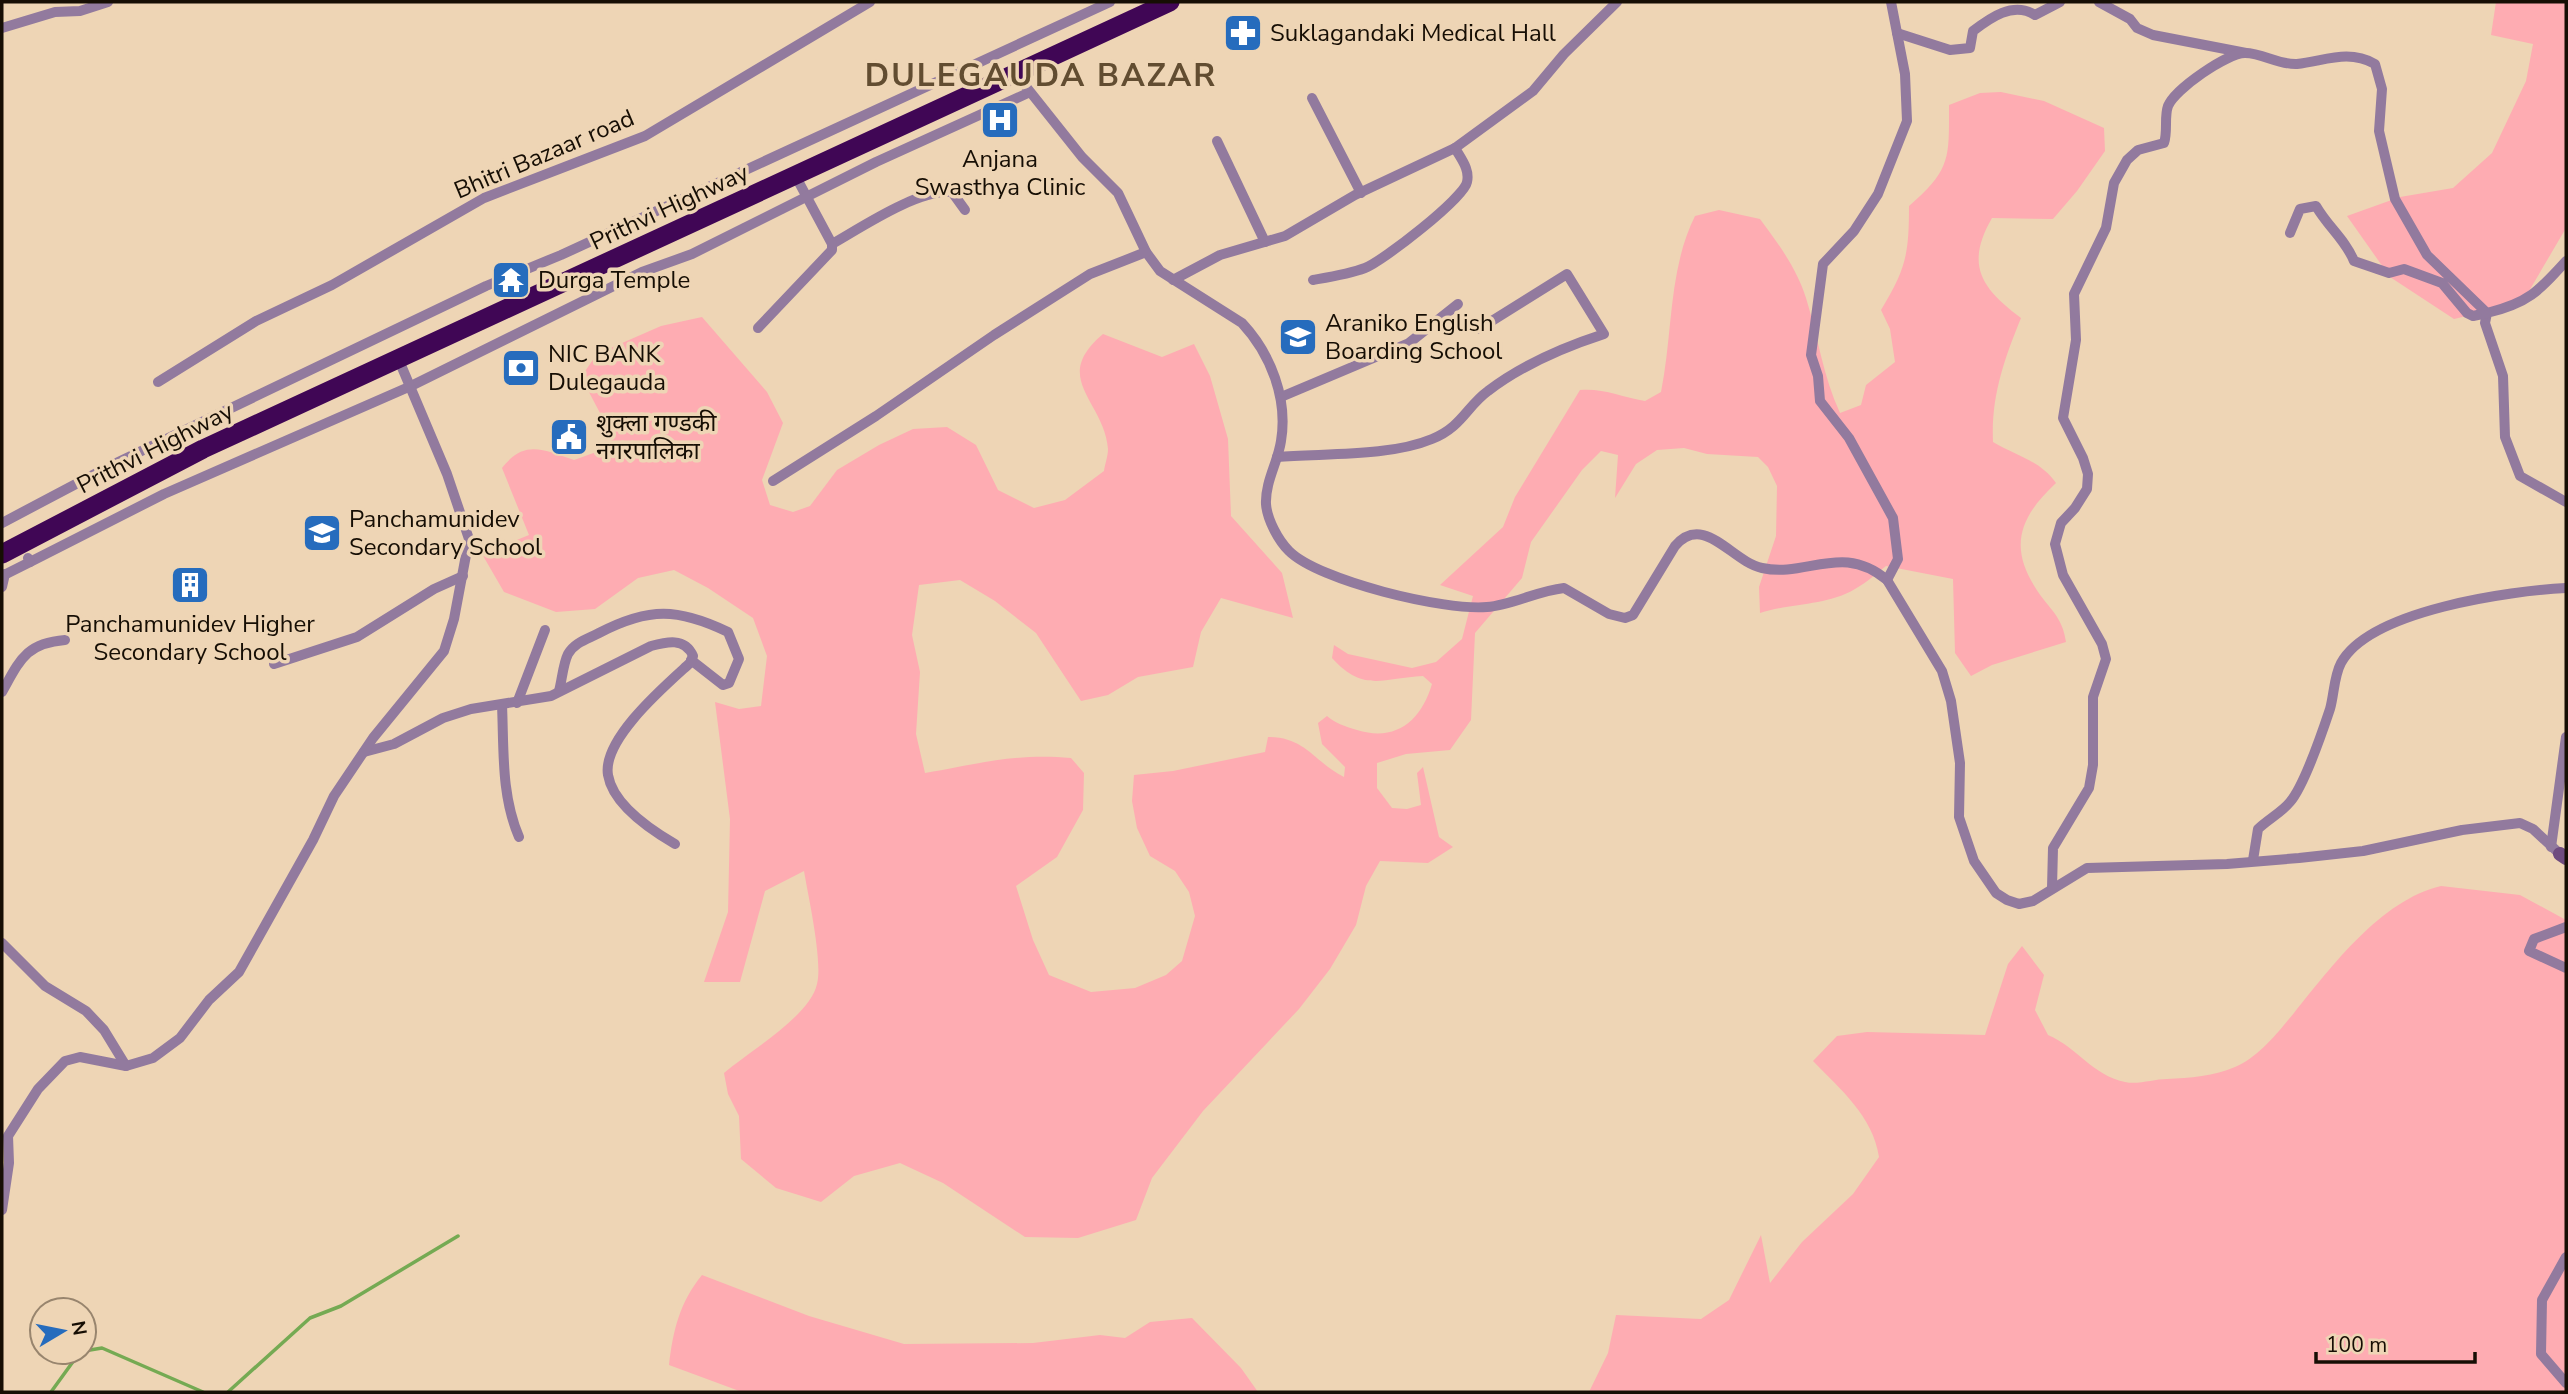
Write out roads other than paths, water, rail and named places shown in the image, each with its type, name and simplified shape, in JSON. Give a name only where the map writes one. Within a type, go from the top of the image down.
[{"type":"highway","name":"Prithvi Highway","points":[[2,554],[159,472],[398,358],[1170,2]]},
{"type":"street","points":[[2,28],[55,12],[80,11],[108,2]]},
{"type":"street","name":"Bhitri Bazaar road","points":[[158,382],[256,321],[332,285],[484,198],[645,136],[870,2]]},
{"type":"street","points":[[2,523],[149,447],[486,286],[573,250],[1110,2]]},
{"type":"street","points":[[1173,280],[1220,256],[1302,228],[1361,193],[1455,148],[1533,91],[1564,54],[1617,2]]},
{"type":"street","points":[[1887,580],[1898,559],[1894,518],[1849,438],[1820,401],[1818,376],[1811,355],[1823,264],[1854,231],[1878,194],[1907,121],[1905,74],[1891,2]]},
{"type":"street","points":[[1897,33],[1950,50],[1970,48],[1972,31],[2001,13],[2017,9],[2035,15],[2060,2]]},
{"type":"street","points":[[2099,2],[2130,19],[2137,28],[2153,35],[2246,53],[2279,64],[2351,56],[2375,64],[2382,89],[2379,131],[2395,199],[2427,255],[2487,313]]},
{"type":"street","points":[[2052,888],[2053,848],[2089,789],[2093,765],[2093,697],[2106,659],[2102,645],[2063,575],[2055,544],[2060,523],[2075,508],[2087,489],[2088,474],[2083,458],[2063,418],[2076,340],[2074,294],[2106,228],[2114,183],[2127,160],[2138,150],[2164,143],[2168,130],[2168,107],[2182,86],[2211,66],[2246,53]]},
{"type":"street","points":[[1016,74],[1028,93],[1082,157],[1118,194],[1146,252],[1160,271],[1242,323],[1253,335],[1273,370],[1280,397],[1281,441],[1266,504],[1269,518],[1288,551],[1303,562],[1340,579],[1431,603],[1485,607],[1531,593],[1564,588],[1602,611],[1625,618],[1633,615],[1642,603],[1680,540],[1698,533],[1708,535],[1753,566],[1767,569],[1855,563],[1874,569],[1887,580],[1942,671],[1951,701],[1960,763],[1959,817],[1974,861],[1996,892],[2019,904],[2033,901],[2087,868],[2227,864],[2363,851],[2462,830],[2520,823],[2561,853]]},
{"type":"street","points":[[2,587],[4,575],[176,489],[411,386],[642,272],[692,254],[1028,93]]},
{"type":"street","points":[[1312,99],[1361,193]]},
{"type":"street","points":[[1217,141],[1265,242]]},
{"type":"street","points":[[1313,280],[1365,268],[1389,256],[1466,186],[1468,172],[1455,148]]},
{"type":"street","points":[[795,175],[832,244]]},
{"type":"street","points":[[758,328],[810,272],[828,257],[832,244],[882,216],[939,191],[952,192],[965,210]]},
{"type":"street","points":[[2290,233],[2300,209],[2316,206],[2326,223],[2346,240],[2354,261],[2389,273],[2404,269],[2442,283],[2467,313],[2473,316],[2518,305],[2543,286],[2566,261]]},
{"type":"street","points":[[773,481],[862,426],[1090,274],[1146,252]]},
{"type":"street","points":[[1277,457],[1387,449],[1431,439],[1462,421],[1487,391],[1564,347],[1604,334],[1567,274],[1479,329]]},
{"type":"street","points":[[1280,397],[1409,343],[1458,304]]},
{"type":"street","points":[[2487,313],[2484,323],[2502,376],[2505,437],[2520,477],[2566,502]]},
{"type":"street","points":[[2,1210],[9,1163],[8,1136],[38,1089],[65,1061],[80,1057],[126,1066],[153,1059],[180,1038],[209,999],[239,972],[313,840],[334,796],[363,752],[444,651],[463,576],[469,539],[447,474],[398,358]]},
{"type":"street","points":[[149,447],[159,472]]},
{"type":"street","points":[[20,543],[30,562]]},
{"type":"street","points":[[274,664],[357,637],[434,589],[463,576]]},
{"type":"street","points":[[2253,860],[2258,829],[2291,802],[2312,756],[2330,708],[2341,663],[2368,633],[2452,604],[2494,594],[2566,588]]},
{"type":"street","points":[[363,752],[394,744],[443,718],[471,709],[517,703],[559,691],[634,653],[668,641],[682,643],[690,650],[691,660],[723,685],[729,683],[739,659],[728,632],[704,621],[657,612],[636,616],[574,646],[566,657],[559,691]]},
{"type":"street","points":[[517,703],[545,630]]},
{"type":"street","points":[[2,692],[19,661],[43,642],[65,640]]},
{"type":"street","points":[[675,844],[642,825],[614,789],[607,774],[611,757],[626,729],[691,660]]},
{"type":"street","points":[[502,705],[505,790],[510,815],[519,837]]},
{"type":"street","points":[[2561,853],[2566,737]]},
{"type":"street","points":[[2566,927],[2534,939],[2529,951],[2566,968]]},
{"type":"street","points":[[2,943],[45,986],[86,1012],[104,1030],[126,1066]]},
{"type":"street","points":[[2566,1257],[2542,1300],[2541,1354],[2566,1383]]},
{"type":"waterway","points":[[228,1392],[310,1318],[341,1306],[458,1236]]},
{"type":"waterway","points":[[98,1349],[102,1348],[203,1392]]},
{"type":"waterway","points":[[51,1392],[70,1366]]},
{"type":"place","name":"Suklagandaki Medical Hall","points":[[1243,33]]},
{"type":"place","name":"Anjana Swasthya Clinic","points":[[1000,120]]},
{"type":"place","name":"Durga Temple","points":[[511,280]]},
{"type":"place","name":"Araniko English Boarding School","points":[[1298,337]]},
{"type":"place","name":"NIC BANK Dulegauda","points":[[521,368]]},
{"type":"place","name":"शुक्ला गण्डकी नगरपालिका","points":[[569,437]]},
{"type":"place","name":"Panchamunidev Secondary School","points":[[322,533]]},
{"type":"place","name":"Panchamunidev Higher Secondary School","points":[[190,585]]},
{"type":"district","name":"DULEGAUDA BAZAR","points":[[1041,75]]}]
